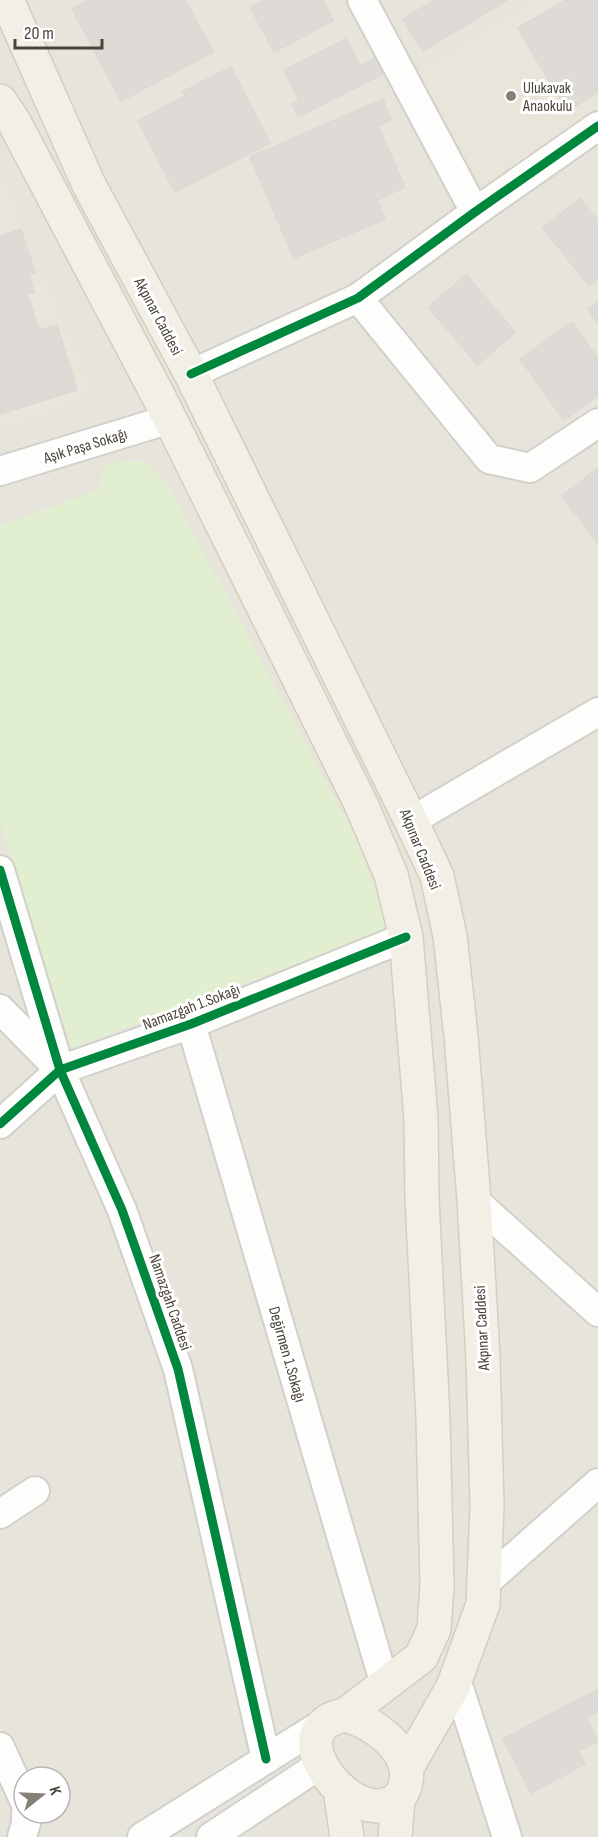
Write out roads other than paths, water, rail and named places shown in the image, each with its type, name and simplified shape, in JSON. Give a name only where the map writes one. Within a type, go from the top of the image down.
[{"type":"main road","name":"Akpınar Caddesi","points":[[7,0],[89,185],[191,374],[411,821],[436,876],[450,936],[474,1200],[483,1358],[486,1472],[485,1583],[483,1604],[456,1679],[402,1784],[396,1837]]},
{"type":"main road","points":[[0,101],[170,419],[361,804],[391,875],[406,937],[421,1119],[422,1199],[434,1429],[437,1586],[434,1629],[421,1657],[384,1685],[334,1720],[316,1734],[316,1748],[331,1776],[346,1795],[362,1803],[376,1806],[388,1804],[402,1784],[403,1757],[390,1741],[358,1719],[334,1720]]},
{"type":"main road","points":[[331,1776],[347,1837]]},
{"type":"street","points":[[362,0],[475,212]]},
{"type":"street","points":[[191,374],[358,298],[598,126]]},
{"type":"street","points":[[358,298],[489,459],[530,468],[598,423]]},
{"type":"street","name":"Aşık Paşa Sokağı","points":[[0,471],[170,419]]},
{"type":"street","points":[[411,821],[598,712]]},
{"type":"street","name":"Namazgah Caddesi","points":[[0,870],[60,1070],[122,1210],[178,1369],[266,1759]]},
{"type":"street","name":"Namazgah 1.Sokağı","points":[[0,1124],[60,1070],[191,1024],[406,937]]},
{"type":"street","points":[[0,1009],[60,1070]]},
{"type":"street","name":"Değirmen 1.Sokağı","points":[[191,1024],[384,1685]]},
{"type":"street","points":[[474,1200],[598,1312]]},
{"type":"street","points":[[485,1583],[598,1483]]},
{"type":"street","points":[[0,1514],[35,1491]]},
{"type":"street","points":[[456,1679],[507,1837]]},
{"type":"street","points":[[142,1837],[266,1759],[334,1720]]},
{"type":"street","points":[[0,1747],[12,1774]]},
{"type":"street","points":[[211,1837],[331,1776]]},
{"type":"place","name":"Ulukavak Anaokulu","points":[[511,96]]}]
